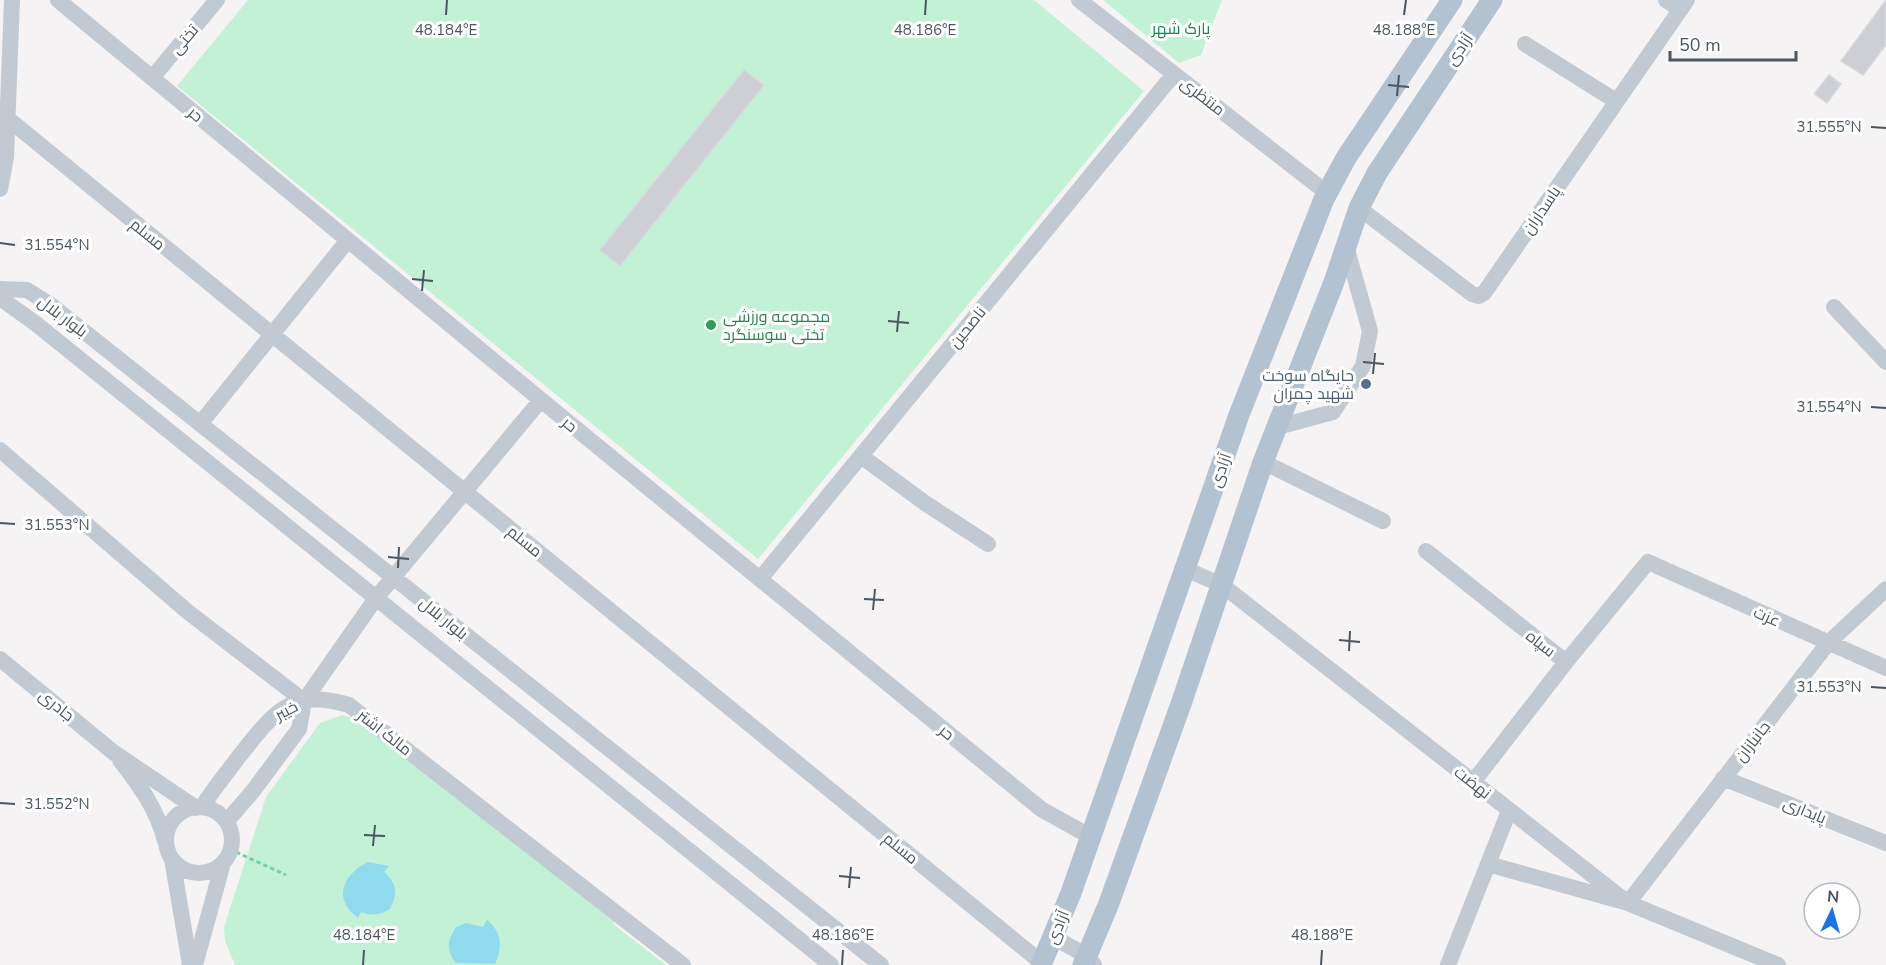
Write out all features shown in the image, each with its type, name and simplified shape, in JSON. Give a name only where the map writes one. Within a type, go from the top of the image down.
[{"type":"main road","name":"آزادی","points":[[1042,964],[1091,837],[1248,393],[1327,193],[1346,158],[1452,0]]},
{"type":"main road","name":"آزادی","points":[[1088,962],[1222,585],[1263,462],[1359,208],[1377,173],[1492,0]]},
{"type":"street","points":[[0,189],[6,157],[4,118],[12,0]]},
{"type":"street","name":"حر","points":[[58,0],[541,400],[1041,809],[1091,837]]},
{"type":"street","name":"تختی","points":[[152,78],[217,0]]},
{"type":"street","name":"منتظری","points":[[1079,0],[1327,193]]},
{"type":"street","points":[[1666,0],[1684,5]]},
{"type":"street","name":"پاسداران","points":[[1359,208],[1472,294],[1479,296],[1484,293],[1684,5]]},
{"type":"street","points":[[1525,45],[1616,101]]},
{"type":"street","name":"ناصحین","points":[[760,579],[1174,74]]},
{"type":"street","name":"مسلم","points":[[4,118],[1042,964]]},
{"type":"street","points":[[200,424],[348,240]]},
{"type":"street","points":[[1278,427],[1333,412],[1364,366],[1370,331],[1346,246]]},
{"type":"street","name":"بلوار بلال","points":[[0,289],[27,290],[52,306],[881,965]]},
{"type":"street","name":"بلوار بلال","points":[[0,298],[35,323],[831,965]]},
{"type":"street","points":[[1834,307],[1886,362]]},
{"type":"street","points":[[0,450],[188,612],[304,701],[376,598],[541,400]]},
{"type":"street","points":[[861,456],[925,503],[988,544]]},
{"type":"street","points":[[1263,462],[1383,521]]},
{"type":"street","name":"سپاه","points":[[1426,552],[1566,662],[1473,782]]},
{"type":"street","name":"عزت","points":[[1566,662],[1648,562],[1886,668]]},
{"type":"street","name":"نهضت","points":[[1185,569],[1222,585],[1628,903],[1778,965]]},
{"type":"street","name":"جانبازان","points":[[1628,903],[1828,644],[1886,589]]},
{"type":"street","name":"جادری","points":[[0,659],[113,752]]},
{"type":"street","name":"مالک اشتر","points":[[304,701],[325,698],[350,705],[683,965]]},
{"type":"street","name":"خیبر","points":[[199,807],[272,715],[304,701]]},
{"type":"street","name":"خیبر","points":[[227,821],[253,791],[299,729],[304,701]]},
{"type":"street","points":[[113,752],[199,807],[217,811],[227,821],[233,835],[195,965]]},
{"type":"street","points":[[113,752],[147,794],[169,852],[182,869],[196,873],[212,871],[228,857]]},
{"type":"street","name":"پایداری","points":[[1724,778],[1886,843]]},
{"type":"street","points":[[190,965],[169,852],[167,829],[176,817],[187,809],[199,807]]},
{"type":"street","points":[[1448,965],[1509,811]]},
{"type":"street","points":[[1488,864],[1628,903]]},
{"type":"street","points":[[1053,937],[1088,962]]},
{"type":"path","points":[[228,857],[286,874]]},
{"type":"green space","name":"مجموعه ورزشی تختی سوسنگرد","points":[[248,0],[1034,0],[1144,91],[758,559],[177,86]]},
{"type":"green space","name":"پارک شهر","points":[[1103,0],[1222,0],[1201,55],[1179,63]]},
{"type":"green space","points":[[342,715],[363,721],[616,916],[613,924],[666,965],[235,965],[225,941],[224,927],[266,797],[320,723]]},
{"type":"water","points":[[368,862],[389,866],[384,872],[392,880],[395,894],[390,909],[380,914],[361,912],[358,918],[345,903],[344,887],[352,873]]},
{"type":"water","points":[[487,920],[496,930],[500,940],[495,964],[456,963],[449,945],[456,927],[466,923],[483,927]]},
{"type":"building","points":[[1886,0],[1886,45],[1863,75],[1841,61]]},
{"type":"building","points":[[744,70],[764,85],[620,266],[600,250]]},
{"type":"building","points":[[1829,75],[1841,84],[1827,103],[1814,94]]},
{"type":"place","name":"مجموعه ورزشی تختی سوسنگرد","points":[[711,325]]},
{"type":"place","name":"جایگاه سوخت شهید چمران","points":[[1366,384]]}]
